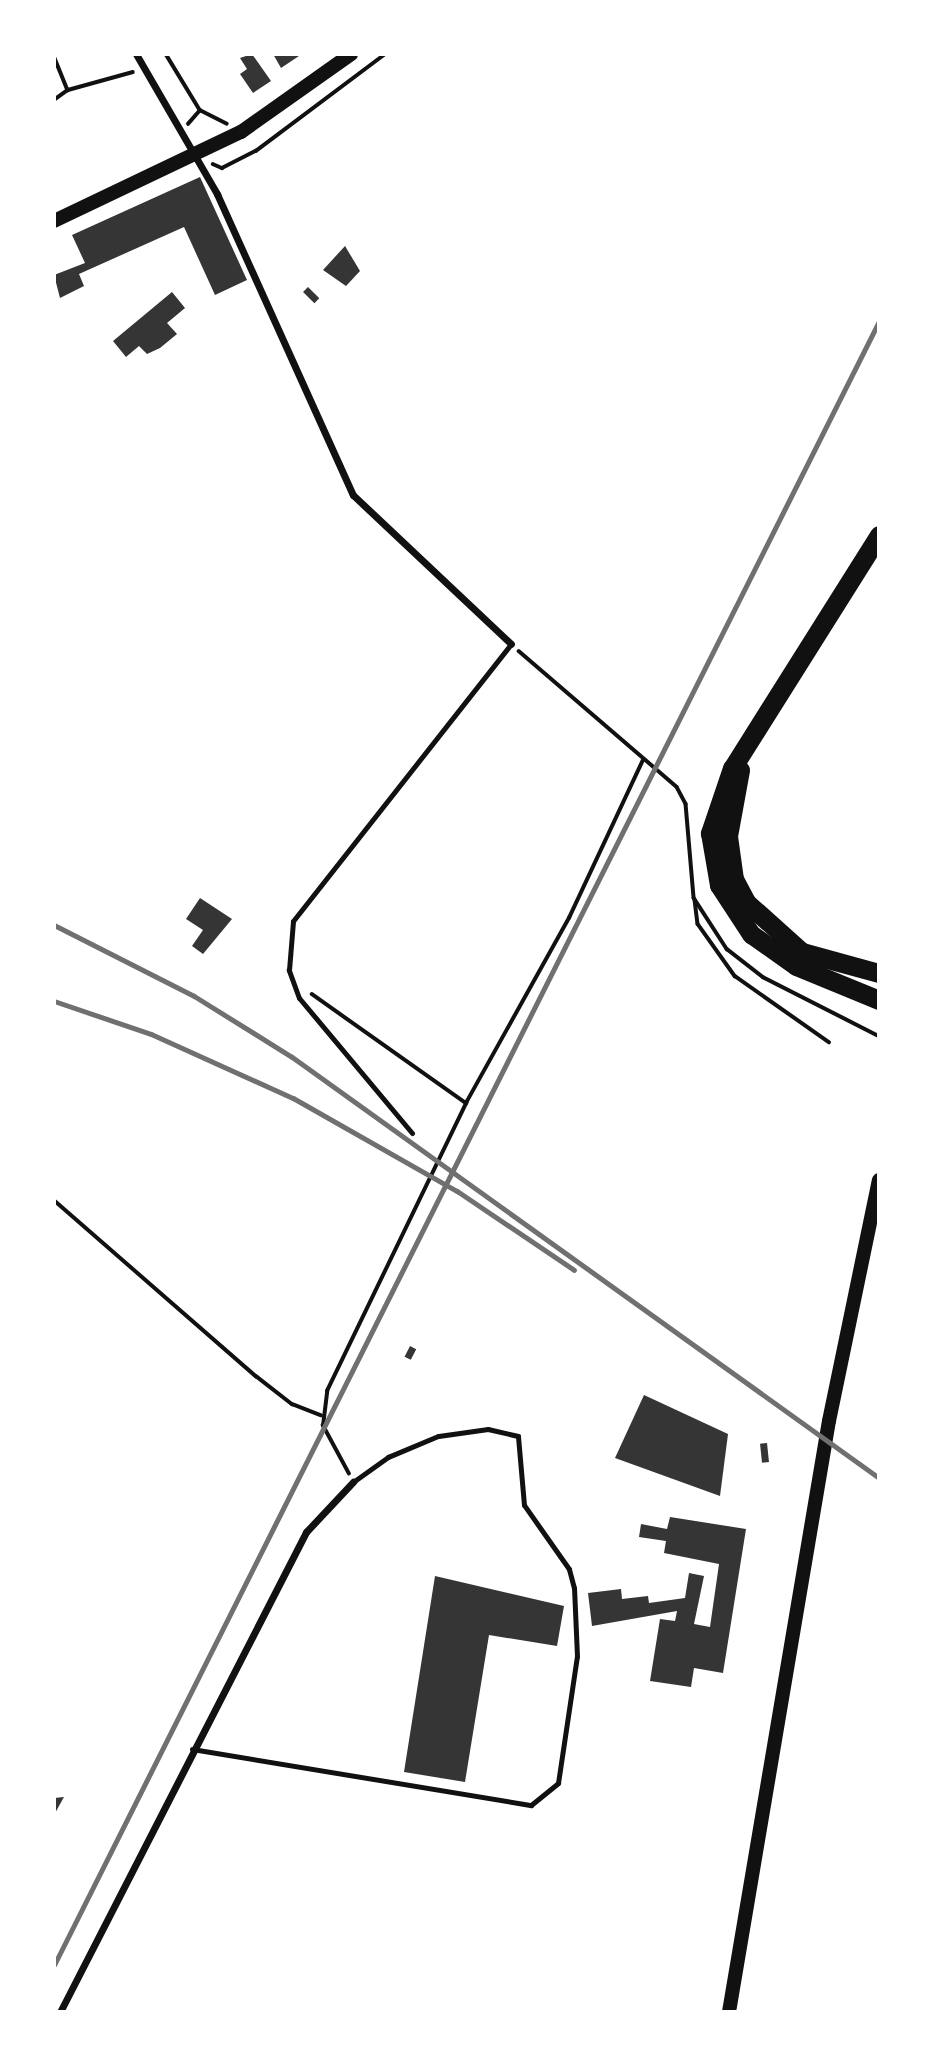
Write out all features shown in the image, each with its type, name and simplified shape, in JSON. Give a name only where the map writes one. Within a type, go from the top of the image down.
[{"type":"highway","points":[[879,535],[749,746],[714,810],[710,855],[719,885],[732,911],[770,951],[879,1000]]},
{"type":"highway","points":[[749,746],[728,836],[734,879],[746,902],[780,940],[802,953],[870,970],[879,955]]},
{"type":"main road","points":[[54,221],[241,132],[344,56]]},
{"type":"main road","points":[[729,2012],[829,1421],[879,1180]]},
{"type":"street","points":[[136,54],[141,69],[196,155],[353,495],[511,644]]},
{"type":"street","points":[[60,2012],[192,1749],[306,1532],[353,1482]]},
{"type":"lane","points":[[412,1133],[310,1016],[291,973],[293,921],[307,896],[511,644]]},
{"type":"lane","points":[[192,1749],[531,1804],[558,1783],[577,1656],[574,1588],[569,1569],[524,1505],[518,1436],[488,1429],[438,1436],[353,1482]]},
{"type":"path","points":[[166,54],[200,110],[241,132]]},
{"type":"path","points":[[196,155],[222,168],[256,151],[385,54]]},
{"type":"path","points":[[54,56],[68,90]]},
{"type":"path","points":[[54,100],[68,90],[141,69]]},
{"type":"path","points":[[321,1415],[350,1338],[466,1103],[569,918],[643,761],[511,644]]},
{"type":"path","points":[[695,898],[698,924],[735,976],[830,1042]]},
{"type":"path","points":[[291,973],[335,1016],[466,1103]]},
{"type":"path","points":[[54,1200],[256,1376],[292,1404],[321,1415],[353,1482]]},
{"type":"building","points":[[252,54],[271,81],[253,93],[240,74],[247,69],[240,58]]},
{"type":"building","points":[[273,54],[302,54],[281,68]]},
{"type":"building","points":[[200,177],[247,280],[215,295],[184,227],[79,274],[84,286],[60,298],[54,275],[85,263],[72,235]]},
{"type":"building","points":[[345,246],[360,271],[346,286],[323,270]]},
{"type":"building","points":[[308,287],[319,298],[314,303],[303,292]]},
{"type":"building","points":[[172,292],[185,308],[167,323],[177,334],[160,348],[147,354],[139,346],[126,357],[113,341]]},
{"type":"building","points":[[200,898],[232,919],[203,954],[192,946],[203,930],[186,919]]},
{"type":"building","points":[[410,1346],[416,1349],[411,1360],[405,1357]]},
{"type":"building","points":[[644,1395],[728,1434],[720,1496],[615,1458]]},
{"type":"building","points":[[767,1443],[769,1462],[762,1463],[760,1444]]},
{"type":"building","points":[[670,1517],[746,1529],[723,1673],[694,1668],[691,1687],[650,1681],[660,1619],[675,1621],[677,1611],[592,1626],[588,1593],[621,1589],[622,1599],[648,1596],[649,1603],[685,1598],[689,1573],[704,1576],[694,1624],[710,1627],[719,1564],[664,1553],[666,1541],[639,1537],[641,1524],[667,1529]]},
{"type":"building","points":[[435,1576],[564,1606],[557,1646],[489,1635],[465,1782],[404,1772]]},
{"type":"building","points":[[64,1797],[54,1815],[54,1798]]},
{"type":"railway","points":[[54,1965],[879,321]]},
{"type":"railway","points":[[54,925],[194,996],[292,1057],[879,1478]]},
{"type":"railway","points":[[54,1001],[151,1034],[293,1098],[457,1191],[574,1270]]}]
